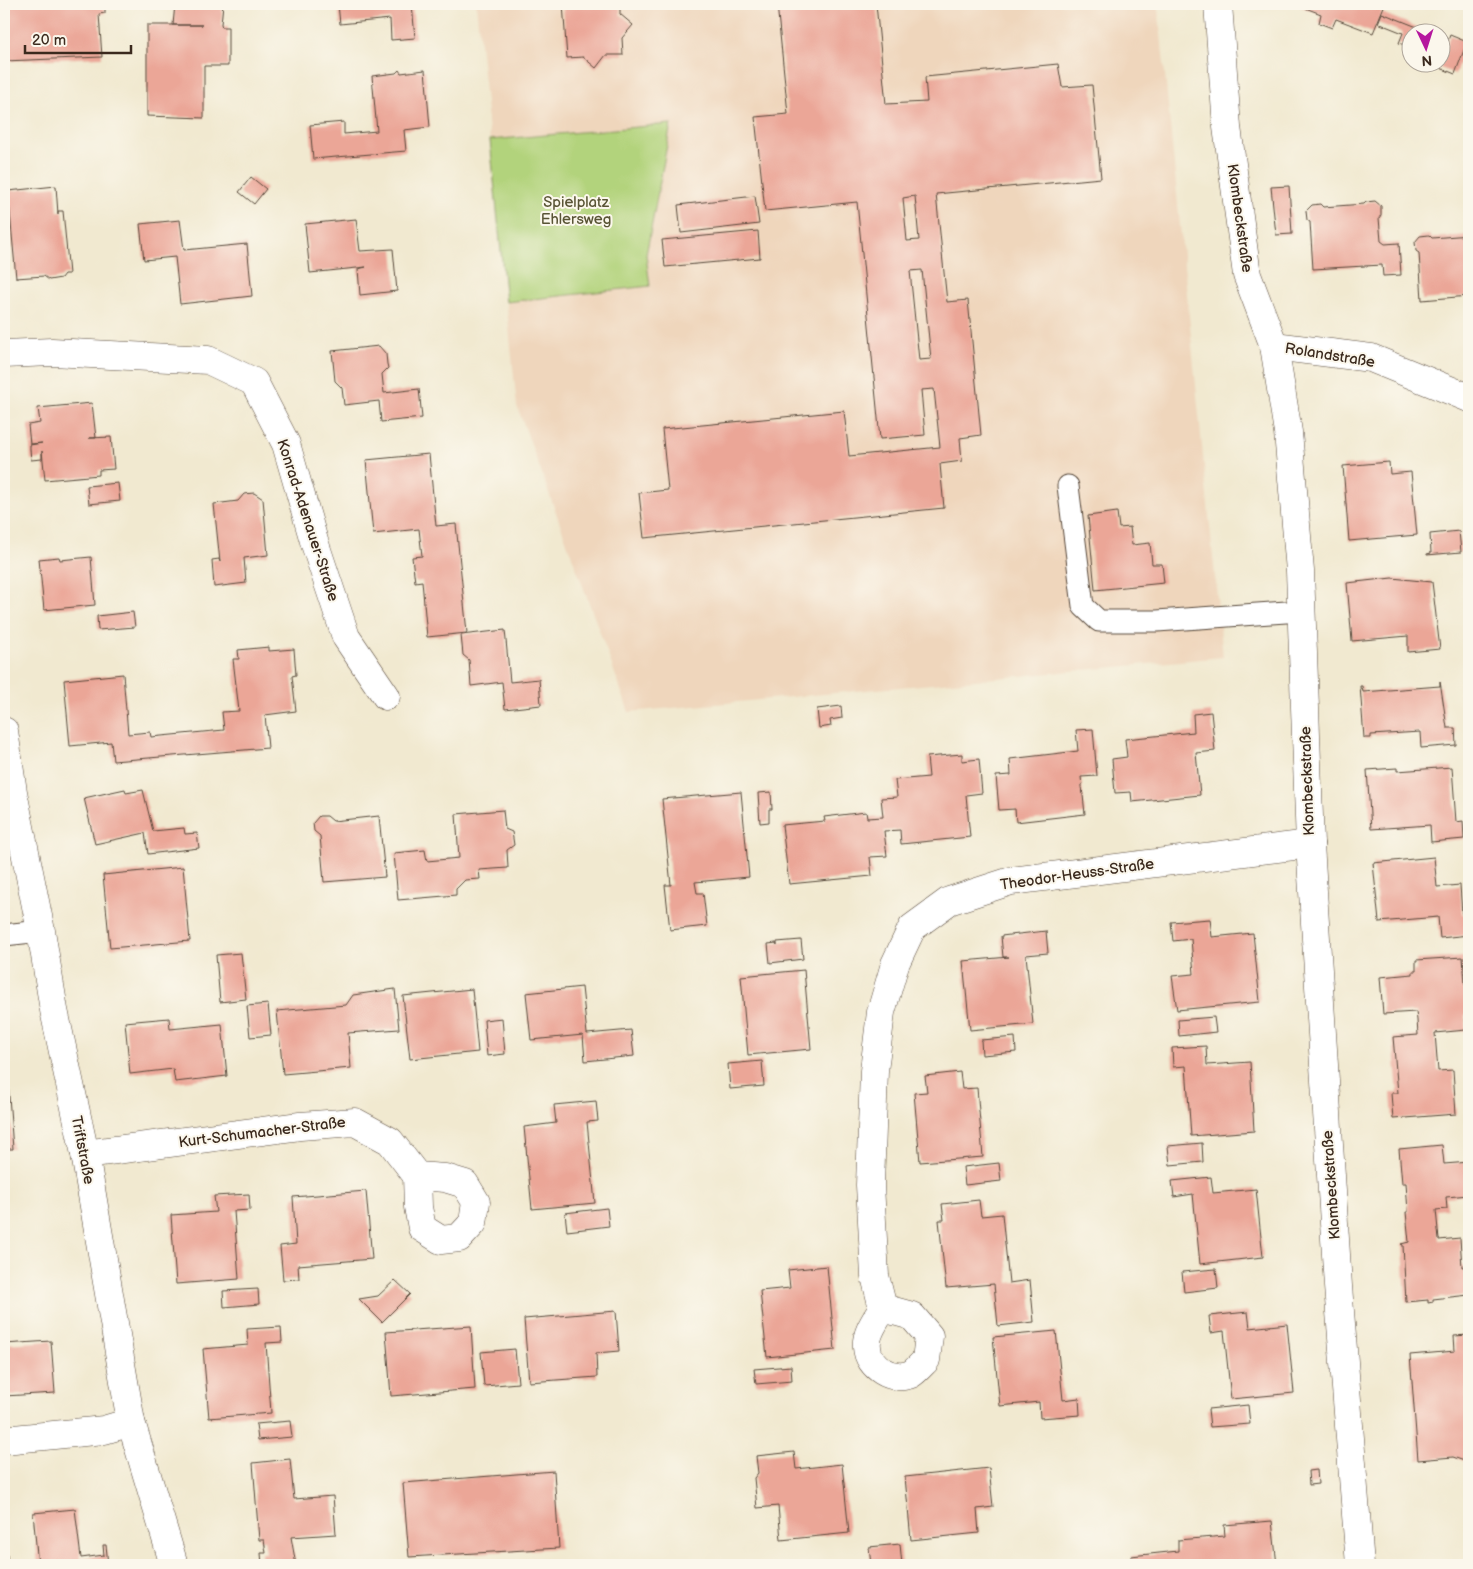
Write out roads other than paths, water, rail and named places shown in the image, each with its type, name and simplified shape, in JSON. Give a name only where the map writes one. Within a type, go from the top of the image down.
[{"type":"street","name":"Klombeckstraße","points":[[1218,4],[1227,127],[1247,275],[1274,346],[1288,432],[1302,611],[1310,844],[1338,1286],[1360,1565]]},
{"type":"street","name":"Rolandstraße","points":[[1274,346],[1370,358],[1469,398]]},
{"type":"street","name":"Konrad-Adenauer-Straße","points":[[4,354],[52,352],[208,360],[254,382],[286,444],[314,541],[346,637],[386,696]]},
{"type":"street","name":"Triftstraße","points":[[4,731],[13,792],[41,931],[54,1010],[85,1154],[131,1422],[174,1565]]},
{"type":"street","name":"Theodor-Heuss-Straße","points":[[883,1308],[876,1276],[870,1185],[874,1071],[881,1012],[895,964],[912,928],[949,901],[1011,880],[1310,844]]},
{"type":"street","name":"Kurt-Schumacher-Straße","points":[[85,1154],[300,1126],[355,1122],[390,1141],[417,1176]]},
{"type":"street","points":[[4,1440],[104,1430],[131,1422]]},
{"type":"lane","points":[[1068,486],[1083,606],[1099,621],[1157,621],[1302,611]]},
{"type":"lane","points":[[4,935],[41,931]]},
{"type":"park label","name":"Spielplatz Ehlersweg","points":[[576,210]]}]
